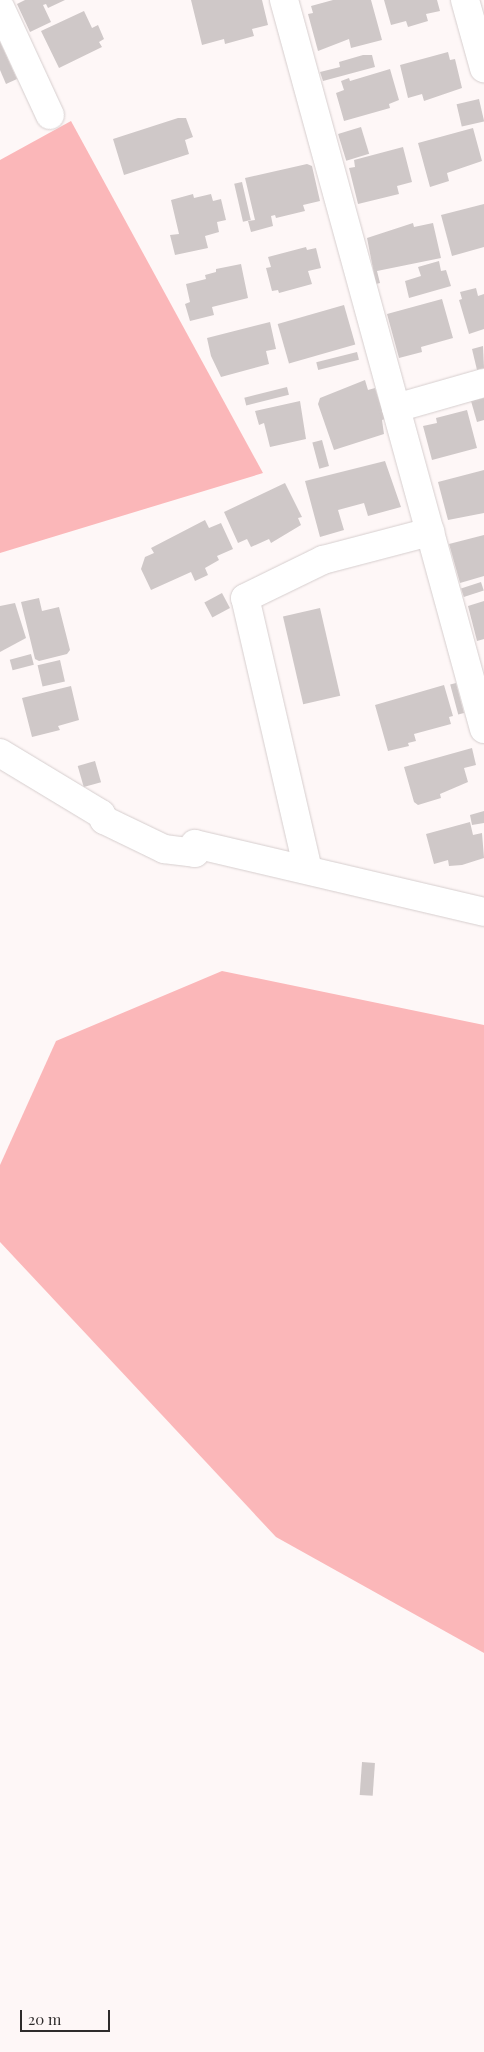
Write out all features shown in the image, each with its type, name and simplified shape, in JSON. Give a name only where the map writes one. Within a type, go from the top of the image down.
[{"type":"street","points":[[284,0],[484,729]]},
{"type":"street","points":[[465,0],[484,68]]},
{"type":"street","points":[[0,7],[50,116]]},
{"type":"street","points":[[396,408],[484,383]]},
{"type":"street","points":[[308,870],[245,598],[323,560],[430,532]]},
{"type":"street","points":[[0,753],[147,844],[195,853],[196,844],[484,912]]},
{"type":"shaded area","points":[[71,121],[263,473],[0,553],[0,160]]},
{"type":"shaded area","points":[[222,971],[484,1025],[484,1653],[276,1537],[0,1242],[0,1165],[56,1041]]},
{"type":"building","points":[[25,0],[65,0],[48,8],[46,4],[43,5],[51,22],[30,32],[17,4]]},
{"type":"building","points":[[191,0],[262,0],[268,25],[252,29],[254,36],[225,44],[224,39],[202,45]]},
{"type":"building","points":[[333,0],[371,0],[382,40],[351,48],[349,39],[318,51],[308,14],[313,13],[311,6]]},
{"type":"building","points":[[384,0],[437,0],[440,11],[426,14],[428,21],[408,27],[406,21],[391,25]]},
{"type":"building","points":[[84,11],[92,28],[98,25],[104,39],[99,42],[102,47],[59,68],[41,31]]},
{"type":"building","points":[[0,42],[17,79],[6,84],[0,70]]},
{"type":"building","points":[[448,52],[450,60],[455,59],[462,88],[424,101],[422,94],[408,98],[400,65]]},
{"type":"building","points":[[363,55],[372,55],[375,67],[323,81],[320,72],[340,67],[339,62]]},
{"type":"building","points":[[390,69],[399,100],[389,104],[390,108],[344,121],[336,93],[344,90],[341,81],[349,78],[350,81]]},
{"type":"building","points":[[479,99],[484,121],[462,127],[457,104]]},
{"type":"building","points":[[178,118],[186,118],[193,137],[185,140],[189,154],[124,175],[113,139]]},
{"type":"building","points":[[361,127],[369,154],[346,161],[338,134]]},
{"type":"building","points":[[473,128],[482,161],[447,173],[449,181],[430,187],[418,143]]},
{"type":"building","points":[[403,147],[412,182],[397,186],[399,194],[358,204],[349,168],[355,167],[354,160]]},
{"type":"building","points":[[307,164],[312,166],[320,201],[303,205],[305,211],[276,218],[275,215],[271,216],[273,226],[251,232],[248,221],[255,220],[245,178]]},
{"type":"building","points":[[242,182],[251,220],[243,222],[234,184]]},
{"type":"building","points":[[193,194],[194,198],[211,194],[213,201],[221,199],[226,220],[217,222],[219,232],[205,236],[208,248],[175,255],[170,235],[179,234],[171,200]]},
{"type":"building","points":[[484,204],[484,247],[452,256],[441,215]]},
{"type":"building","points":[[413,223],[414,227],[433,223],[441,258],[377,271],[380,283],[376,284],[367,238]]},
{"type":"building","points":[[306,247],[307,250],[316,248],[321,268],[308,271],[312,284],[279,293],[278,290],[272,291],[266,268],[271,267],[268,257]]},
{"type":"building","points":[[439,261],[441,271],[446,270],[451,286],[409,298],[405,281],[421,276],[418,267]]},
{"type":"building","points":[[241,264],[248,298],[212,307],[214,315],[190,321],[185,304],[190,302],[186,284],[206,279],[205,275],[216,272],[216,269]]},
{"type":"building","points":[[476,288],[478,296],[484,294],[484,329],[469,334],[459,300],[462,299],[460,292]]},
{"type":"building","points":[[442,299],[453,338],[421,347],[422,352],[399,358],[387,314]]},
{"type":"building","points":[[344,305],[355,344],[289,363],[278,324]]},
{"type":"building","points":[[270,322],[276,349],[266,351],[269,364],[221,377],[211,356],[207,338]]},
{"type":"building","points":[[483,346],[484,368],[477,370],[472,349]]},
{"type":"building","points":[[357,352],[359,360],[318,370],[316,362]]},
{"type":"building","points":[[365,380],[368,390],[375,388],[385,419],[382,420],[384,434],[334,450],[318,404],[320,398]]},
{"type":"building","points":[[287,387],[289,395],[246,405],[244,398]]},
{"type":"building","points":[[484,398],[484,420],[477,422],[471,401]]},
{"type":"building","points":[[300,401],[306,439],[270,447],[264,423],[259,425],[255,411]]},
{"type":"building","points":[[467,410],[477,448],[432,460],[423,426],[437,423],[436,418]]},
{"type":"building","points":[[322,440],[329,466],[319,469],[312,443]]},
{"type":"building","points":[[385,461],[401,507],[368,516],[364,503],[338,510],[344,530],[320,537],[305,481]]},
{"type":"building","points":[[484,470],[484,513],[448,520],[438,482]]},
{"type":"building","points":[[285,483],[302,517],[298,518],[301,525],[271,543],[269,539],[251,547],[247,539],[238,543],[224,512]]},
{"type":"building","points":[[205,520],[209,528],[221,523],[233,549],[217,556],[219,560],[205,568],[208,575],[195,581],[191,572],[151,590],[141,569],[145,557],[154,553],[151,548]]},
{"type":"building","points":[[484,535],[484,576],[460,583],[449,544]]},
{"type":"building","points":[[481,582],[484,591],[464,597],[461,588]]},
{"type":"building","points":[[222,593],[230,608],[212,617],[204,602]]},
{"type":"building","points":[[39,598],[42,611],[59,607],[70,650],[67,654],[39,661],[35,659],[21,602]]},
{"type":"building","points":[[484,601],[484,639],[477,641],[468,606]]},
{"type":"building","points":[[15,603],[26,638],[0,652],[0,606]]},
{"type":"building","points":[[320,608],[340,696],[303,704],[283,617]]},
{"type":"building","points":[[31,654],[34,665],[13,670],[10,660]]},
{"type":"building","points":[[60,660],[65,681],[43,687],[38,665]]},
{"type":"building","points":[[456,683],[464,713],[458,714],[450,685]]},
{"type":"building","points":[[444,685],[453,716],[449,717],[451,724],[414,734],[416,741],[408,743],[409,746],[388,751],[375,705]]},
{"type":"building","points":[[71,686],[79,720],[58,726],[60,730],[32,737],[22,698]]},
{"type":"building","points":[[472,748],[476,765],[464,768],[468,782],[440,794],[441,798],[418,805],[414,802],[404,767]]},
{"type":"building","points":[[95,761],[101,782],[84,787],[78,766]]},
{"type":"building","points":[[484,811],[484,823],[472,825],[470,815]]},
{"type":"building","points":[[470,822],[473,835],[482,833],[484,858],[462,865],[449,866],[448,860],[434,864],[426,834]]},
{"type":"building","points":[[362,1762],[375,1763],[373,1796],[360,1795]]}]
